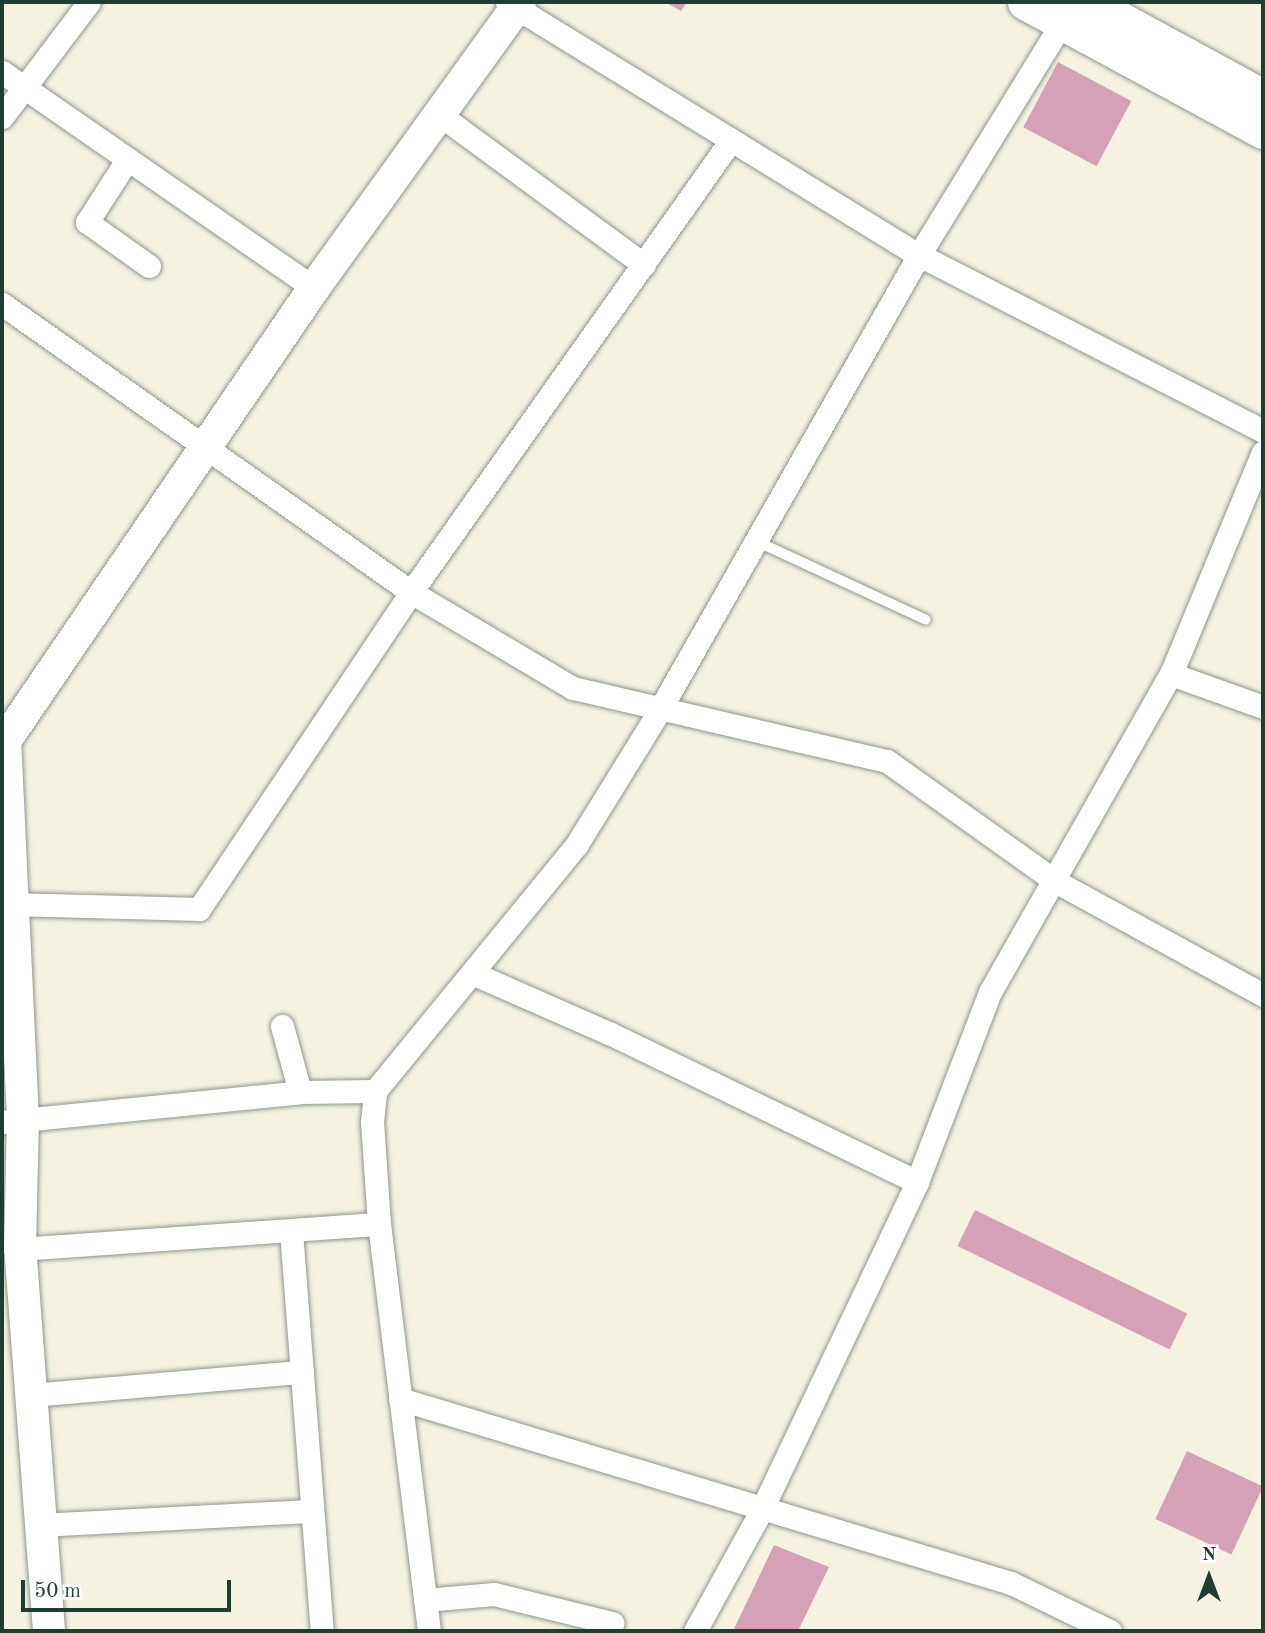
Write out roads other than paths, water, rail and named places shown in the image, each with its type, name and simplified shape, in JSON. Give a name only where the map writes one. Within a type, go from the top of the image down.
[{"type":"main road","points":[[1025,2],[1076,9],[1263,97]]},
{"type":"main road","points":[[1076,9],[1263,131]]},
{"type":"street","points":[[49,1631],[13,1121],[12,904],[3,740],[314,288],[440,115],[514,4],[919,255],[1263,431]]},
{"type":"street","points":[[2,117],[81,5]]},
{"type":"street","points":[[429,1631],[379,1224],[372,1122],[375,1091],[578,844],[659,711],[919,255],[1076,9]]},
{"type":"street","points":[[2,72],[314,288]]},
{"type":"street","points":[[440,115],[644,265]]},
{"type":"street","points":[[12,904],[198,909],[411,592],[731,140]]},
{"type":"street","points":[[127,160],[87,222],[149,266]]},
{"type":"street","points":[[2,304],[411,592],[573,688],[659,711],[887,761],[1055,881],[1263,995]]},
{"type":"street","points":[[695,1631],[762,1509],[917,1182],[990,992],[1171,674],[1263,452]]},
{"type":"street","points":[[1171,674],[1263,707]]},
{"type":"street","points":[[472,973],[609,1033],[917,1182]]},
{"type":"street","points":[[282,1026],[299,1092]]},
{"type":"street","points":[[13,1121],[299,1092],[375,1091]]},
{"type":"street","points":[[20,1249],[379,1224]]},
{"type":"street","points":[[291,1230],[322,1631]]},
{"type":"street","points":[[31,1395],[302,1372]]},
{"type":"street","points":[[400,1399],[1011,1583],[1110,1631]]},
{"type":"street","points":[[41,1525],[312,1511]]},
{"type":"street","points":[[425,1600],[494,1594],[612,1623]]},
{"type":"lane","points":[[756,541],[926,620]]}]
